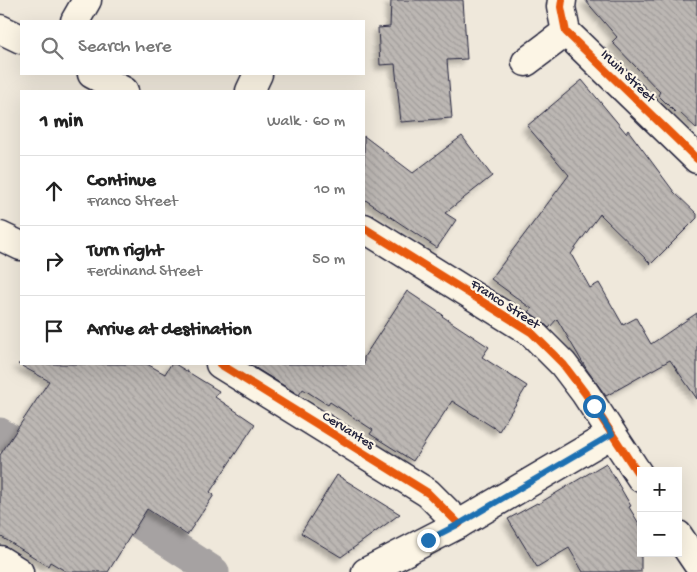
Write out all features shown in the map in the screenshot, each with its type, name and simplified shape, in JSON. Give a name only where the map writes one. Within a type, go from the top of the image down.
[{"type":"street","points":[[76,20],[87,0]]},
{"type":"street","points":[[526,62],[566,32],[562,0]]},
{"type":"street","points":[[0,29],[20,39]]},
{"type":"street","name":"Irwin Street","points":[[566,32],[697,159]]},
{"type":"street","points":[[94,75],[122,90]]},
{"type":"street","points":[[250,90],[258,75]]},
{"type":"street","name":"Franco Street","points":[[365,229],[531,332],[568,371],[585,393],[637,472]]},
{"type":"street","points":[[0,236],[20,246]]},
{"type":"street","name":"Cervantes","points":[[222,365],[428,493],[459,524]]},
{"type":"street","points":[[366,572],[459,524],[612,434]]},
{"type":"street","points":[[682,541],[697,564]]},
{"type":"street","points":[[0,560],[19,572]]},
{"type":"building","points":[[391,0],[463,0],[467,59],[447,60],[452,118],[401,122],[395,64],[380,65],[378,28],[390,27]]},
{"type":"building","points":[[585,0],[697,0],[697,129],[679,112],[677,114],[658,95],[660,92],[612,42],[617,37]]},
{"type":"building","points":[[582,80],[626,133],[628,130],[674,192],[697,214],[697,218],[651,264],[600,214],[571,254],[590,288],[599,283],[623,325],[636,318],[651,344],[697,313],[697,399],[670,360],[606,396],[587,370],[557,319],[549,328],[529,312],[532,309],[491,279],[569,175],[527,126]]},
{"type":"building","points":[[462,136],[492,176],[445,213],[456,220],[437,248],[365,200],[365,137],[413,173]]},
{"type":"building","points":[[407,291],[489,347],[482,357],[527,386],[499,431],[452,401],[413,461],[370,434],[373,430],[330,402],[328,405],[303,389],[299,395],[251,365],[365,365],[365,355]]},
{"type":"building","points":[[18,364],[149,365],[165,374],[170,365],[177,365],[219,391],[215,397],[255,424],[210,492],[214,495],[187,535],[147,509],[108,572],[67,572],[50,562],[48,566],[0,536],[0,455],[49,381]]},
{"type":"building","points":[[606,463],[631,506],[629,507],[637,520],[637,557],[641,557],[641,572],[583,572],[569,548],[537,567],[508,519],[538,504]]},
{"type":"building","points":[[337,475],[400,514],[341,557],[301,533]]},
{"type":"waterway","points":[[0,433],[46,462]]},
{"type":"waterway","points":[[102,499],[214,572]]},
{"type":"cycle path","points":[[562,0],[561,7],[566,32],[697,159]]},
{"type":"cycle path","points":[[365,229],[531,332],[563,364],[585,393],[637,472]]},
{"type":"cycle path","points":[[222,365],[428,493],[459,524]]},
{"type":"route","points":[[428,540],[459,524],[612,434],[594,406]]}]
